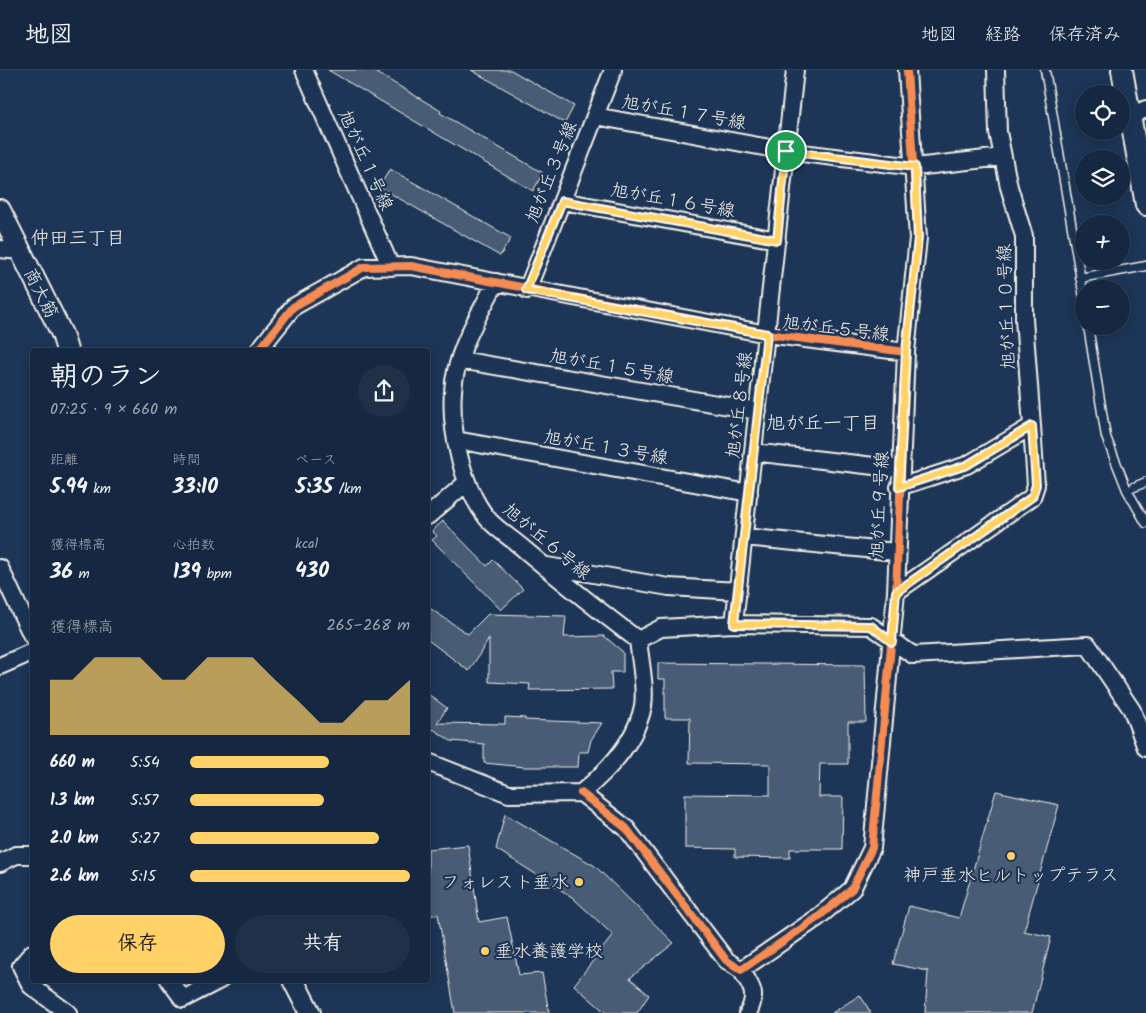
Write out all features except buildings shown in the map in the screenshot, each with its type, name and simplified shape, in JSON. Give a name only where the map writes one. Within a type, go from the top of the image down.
[{"type":"street","name":"旭が丘１号線","points":[[304,70],[391,266]]},
{"type":"street","name":"旭が丘３号線","points":[[526,290],[614,70]]},
{"type":"street","name":"旭が丘８号線","points":[[734,624],[795,70]]},
{"type":"street","name":"旭が丘９号線","points":[[741,970],[817,918],[852,890],[872,848],[896,592],[896,552],[906,352],[918,238],[908,70]]},
{"type":"street","name":"旭が丘１０号線","points":[[896,592],[1032,497],[1036,485],[1024,320],[1024,236],[1009,187],[998,132],[996,70]]},
{"type":"street","points":[[1122,70],[1138,112],[1146,205]]},
{"type":"street","name":"旭が丘１７号線","points":[[595,116],[786,151],[915,167],[1003,157]]},
{"type":"street","name":"旭が丘１６号線","points":[[562,201],[777,240]]},
{"type":"street","name":"商大筋","points":[[0,210],[62,334],[66,348]]},
{"type":"street","points":[[0,249],[20,251]]},
{"type":"street","name":"旭が丘５号線","points":[[261,348],[293,307],[364,267],[411,266],[496,282],[526,290],[767,334],[906,352]]},
{"type":"street","name":"旭が丘６号線","points":[[496,282],[471,331],[460,360],[452,390],[456,440],[467,482],[487,518],[544,566],[638,640]]},
{"type":"street","name":"旭が丘１５号線","points":[[460,360],[758,411]]},
{"type":"street","points":[[899,487],[967,465],[1032,426]]},
{"type":"street","name":"旭が丘１３号線","points":[[456,440],[749,493]]},
{"type":"street","points":[[753,452],[900,469]]},
{"type":"street","points":[[430,514],[467,482]]},
{"type":"street","points":[[744,536],[896,552]]},
{"type":"street","points":[[544,566],[669,588],[738,591]]},
{"type":"street","points":[[0,568],[30,632]]},
{"type":"street","points":[[581,793],[615,761],[634,732],[643,705],[638,640],[661,628],[734,624],[871,626],[913,655],[1088,645],[1132,710],[1146,748]]},
{"type":"street","points":[[0,666],[30,653]]},
{"type":"street","points":[[430,763],[509,794],[581,793],[626,828],[726,960],[741,970],[752,987],[754,1001],[748,1013]]},
{"type":"street","points":[[0,863],[16,855],[30,855]]},
{"type":"street","points":[[30,955],[21,966],[31,986],[68,1013]]},
{"type":"street","points":[[171,983],[183,999],[214,983]]},
{"type":"street","points":[[295,983],[310,1013]]},
{"type":"lane","points":[[1045,70],[1080,278],[1146,266]]},
{"type":"lane","points":[[1089,335],[1106,437],[1126,490],[1146,523]]},
{"type":"lane","points":[[1134,487],[1146,482]]},
{"type":"cycle path","points":[[581,793],[626,828],[726,960],[741,970],[817,918],[852,889],[872,848],[896,592],[906,352],[918,238],[907,70]]},
{"type":"cycle path","points":[[261,348],[293,307],[364,267],[411,266],[767,334],[906,352]]},
{"type":"place","name":"神戸垂水ヒルトップテラス","points":[[1011,856]]},
{"type":"place","name":"フォレスト垂水","points":[[579,882]]},
{"type":"place","name":"垂水養護学校","points":[[485,951]]},
{"type":"district","name":"仲田三丁目","points":[[78,237]]},
{"type":"district","name":"旭が丘一丁目","points":[[823,422]]},
{"type":"route","points":[[786,151],[915,167],[918,238],[906,352],[899,487],[967,465],[1032,426],[1036,485],[1032,497],[896,592],[892,642],[871,626],[734,624],[767,334],[526,290],[562,201],[777,240],[786,151]]}]
